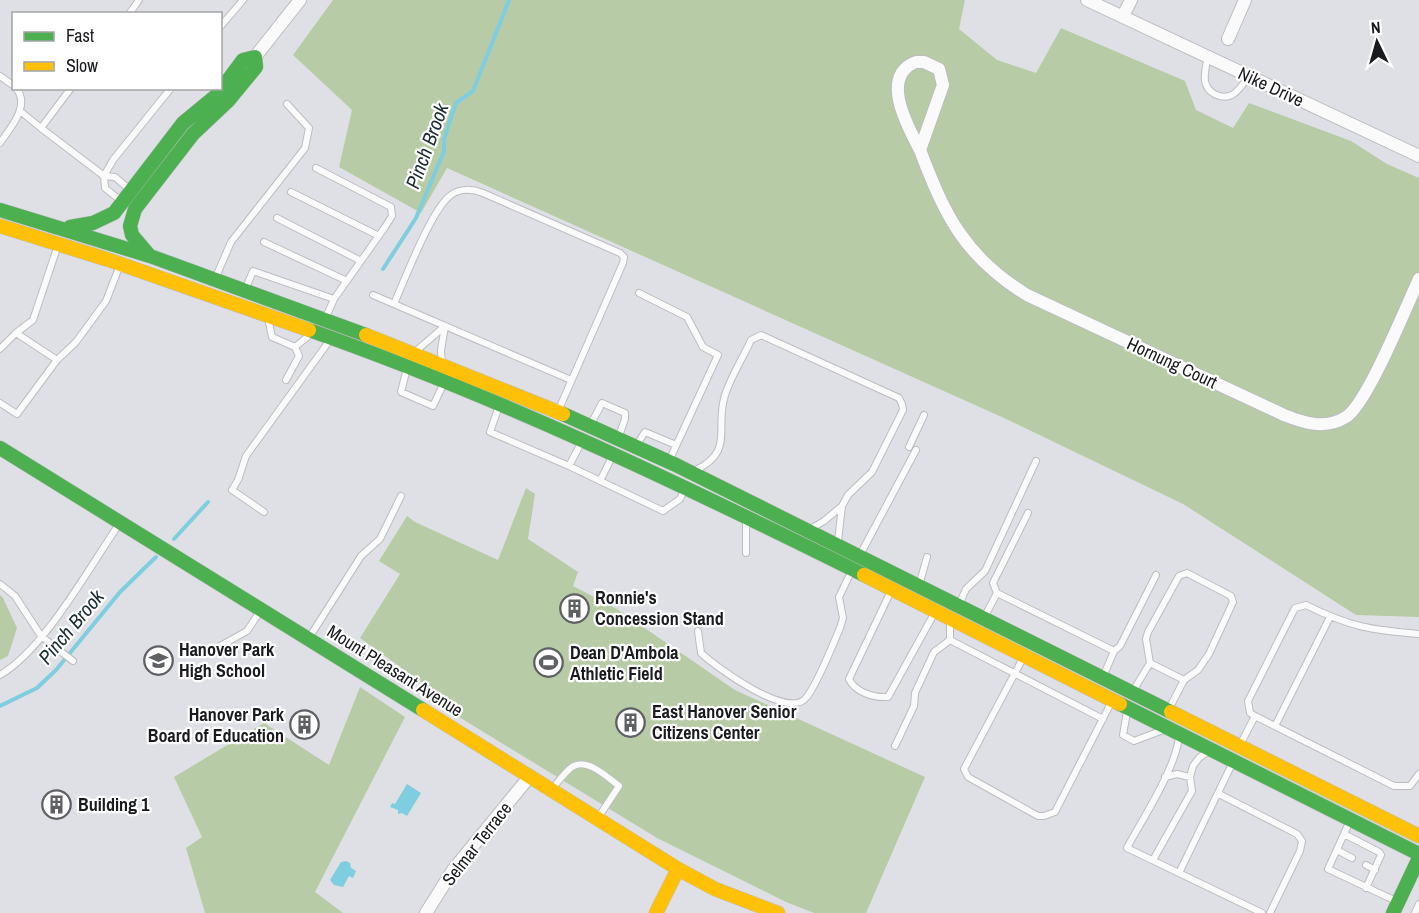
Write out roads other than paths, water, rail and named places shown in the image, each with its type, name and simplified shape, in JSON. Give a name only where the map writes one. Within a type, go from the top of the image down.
[{"type":"main road","points":[[150,256],[132,235],[130,226],[135,209],[193,134],[228,100],[256,67],[255,57],[243,60],[222,88]]},
{"type":"main road","points":[[60,227],[92,224],[106,219],[127,196],[183,123],[221,90]]},
{"type":"main road","points":[[3,210],[150,256],[326,319],[442,364],[590,426],[808,530],[1419,836]]},
{"type":"main road","points":[[0,226],[121,264],[332,338],[500,405],[613,454],[746,517],[1351,819],[1419,856],[1396,908]]},
{"type":"main road","name":"Mount Pleasant Avenue","points":[[0,448],[678,869],[715,889],[778,913]]},
{"type":"main road","points":[[656,913],[678,869]]},
{"type":"street","points":[[255,57],[300,0]]},
{"type":"street","name":"Nike Drive","points":[[1088,0],[1419,156]]},
{"type":"street","points":[[1123,16],[1131,0]]},
{"type":"street","points":[[1228,39],[1245,0]]},
{"type":"street","name":"Hornung Court","points":[[920,150],[943,85],[939,69],[924,62],[908,65],[903,70],[898,86],[899,101],[906,123],[955,228],[975,255],[1005,282],[1027,295],[1305,424],[1329,423],[1346,417],[1353,411],[1369,386],[1419,279]]},
{"type":"street","name":"Selmar Terrace","points":[[426,913],[453,870],[530,776]]},
{"type":"lane","points":[[222,25],[243,0]]},
{"type":"lane","points":[[1208,57],[1205,80],[1207,87],[1215,94],[1232,95],[1248,77]]},
{"type":"lane","points":[[0,143],[20,111],[21,99],[16,90]]},
{"type":"lane","points":[[41,128],[70,90]]},
{"type":"lane","points":[[127,196],[105,188],[104,176],[113,160],[169,90]]},
{"type":"lane","points":[[215,279],[231,242],[305,148],[309,128],[287,104]]},
{"type":"lane","points":[[20,111],[104,176],[115,177],[127,196]]},
{"type":"lane","points":[[316,168],[391,207],[392,216],[334,299],[326,319]]},
{"type":"lane","points":[[394,304],[437,210],[452,193],[466,190],[483,193],[620,253],[624,257],[623,263],[557,412]]},
{"type":"lane","points":[[291,192],[379,236]]},
{"type":"lane","points":[[277,219],[361,261]]},
{"type":"lane","points":[[264,242],[347,281]]},
{"type":"lane","points":[[0,349],[33,320],[58,244]]},
{"type":"lane","points":[[0,403],[17,414],[57,360],[76,342],[106,301],[121,264]]},
{"type":"lane","points":[[245,290],[253,271],[334,299]]},
{"type":"lane","points":[[639,293],[687,317],[703,347],[718,355],[668,462]]},
{"type":"lane","points":[[374,295],[571,380]]},
{"type":"lane","points":[[268,315],[272,337],[295,347],[299,356],[286,380]]},
{"type":"lane","points":[[414,353],[445,326]]},
{"type":"lane","points":[[442,364],[441,350],[445,326]]},
{"type":"lane","points":[[295,347],[314,332]]},
{"type":"lane","points":[[16,333],[57,360]]},
{"type":"lane","points":[[690,472],[717,456],[725,396],[751,340],[756,336],[761,335],[899,398],[903,410],[872,472],[848,495],[842,506],[837,545]]},
{"type":"lane","points":[[264,512],[232,490],[246,456],[332,338]]},
{"type":"lane","points":[[407,368],[400,392],[433,406],[444,383]]},
{"type":"lane","points":[[590,426],[602,403],[625,413],[626,419],[617,439]]},
{"type":"lane","points":[[500,405],[490,432],[569,466],[663,511],[680,499],[685,488]]},
{"type":"lane","points":[[909,447],[924,415]]},
{"type":"lane","points":[[636,447],[645,432],[676,446]]},
{"type":"lane","points":[[569,466],[583,441]]},
{"type":"lane","points":[[860,556],[916,450]]},
{"type":"lane","points":[[600,481],[613,454]]},
{"type":"lane","points":[[958,605],[966,589],[985,571],[1036,461]]},
{"type":"lane","points":[[309,639],[361,556],[380,539],[401,496]]},
{"type":"lane","points":[[808,530],[824,521],[842,506]]},
{"type":"lane","points":[[1028,513],[993,583],[997,593],[1114,651]]},
{"type":"lane","points":[[746,517],[746,553]]},
{"type":"lane","points":[[0,675],[12,668],[53,622],[120,522]]},
{"type":"lane","points":[[918,586],[927,557]]},
{"type":"lane","points":[[698,631],[701,653],[711,663],[768,697],[788,704],[798,704],[808,694],[840,628],[843,618],[839,597],[852,570]]},
{"type":"lane","points":[[1133,691],[1150,663],[1146,639],[1148,632],[1179,576],[1187,573],[1231,596],[1233,602],[1209,654],[1198,670],[1184,680],[1169,710]]},
{"type":"lane","points":[[1103,677],[1114,651],[1120,646],[1156,575]]},
{"type":"lane","points":[[0,584],[15,596],[42,636],[73,662]]},
{"type":"lane","points":[[892,590],[849,678],[853,687],[877,698],[888,697],[935,612]]},
{"type":"lane","points":[[984,618],[997,593]]},
{"type":"lane","points":[[1419,634],[1356,627],[1306,605],[1295,608],[1248,702],[1250,713],[1255,716],[1394,786],[1410,786],[1419,774]]},
{"type":"lane","points":[[220,646],[247,631],[261,609]]},
{"type":"lane","points":[[1275,726],[1330,617]]},
{"type":"lane","points":[[950,619],[950,640]]},
{"type":"lane","points":[[950,640],[1103,719]]},
{"type":"lane","points":[[895,746],[914,706],[915,693],[934,652],[950,640]]},
{"type":"lane","points":[[1024,656],[964,770],[968,777],[1038,816],[1055,812],[1112,700]]},
{"type":"lane","points":[[1150,663],[1184,680]]},
{"type":"lane","points":[[1128,708],[1123,735],[1134,741],[1174,731],[1178,746],[1165,777],[1127,848],[1262,913]]},
{"type":"lane","points":[[1239,745],[1255,716]]},
{"type":"lane","points":[[1153,860],[1192,791],[1190,777],[1193,766],[1199,758],[1211,750]]},
{"type":"lane","points":[[1179,873],[1233,761]]},
{"type":"lane","points":[[552,790],[573,766],[582,764],[590,766],[619,786],[598,819]]},
{"type":"lane","points":[[1165,777],[1177,774],[1190,777]]},
{"type":"lane","points":[[1219,794],[1297,834],[1302,841],[1300,851],[1270,913]]},
{"type":"lane","points":[[1351,819],[1328,869],[1366,888],[1396,908]]},
{"type":"lane","points":[[1344,834],[1379,852],[1380,859],[1366,888]]},
{"type":"lane","points":[[1337,850],[1352,858]]},
{"type":"lane","points":[[1366,866],[1375,870]]},
{"type":"lane","points":[[1415,913],[1419,904]]},
{"type":"water","points":[[407,784],[421,793],[407,816],[402,813],[398,814],[398,810],[390,807],[392,803],[395,804]]},
{"type":"water","points":[[346,861],[356,871],[353,878],[349,876],[343,887],[334,885],[330,880],[341,862]]},
{"type":"waterway","name":"Pinch Brook","points":[[383,269],[416,218],[444,151],[444,139],[456,103],[473,91],[509,0]]},
{"type":"waterway","name":"Pinch Brook","points":[[174,539],[208,502]]},
{"type":"waterway","name":"Pinch Brook","points":[[0,706],[37,688],[56,670],[120,592],[156,557]]},
{"type":"place","name":"Ronnie's Concession Stand","points":[[574,608]]},
{"type":"place","name":"Hanover Park High School","points":[[158,660]]},
{"type":"place","name":"Dean D'Ambola Athletic Field","points":[[549,663]]},
{"type":"place","name":"East Hanover Senior Citizens Center","points":[[631,722]]},
{"type":"place","name":"Hanover Park Board of Education","points":[[305,725]]},
{"type":"place","name":"Building 1","points":[[57,805]]}]
